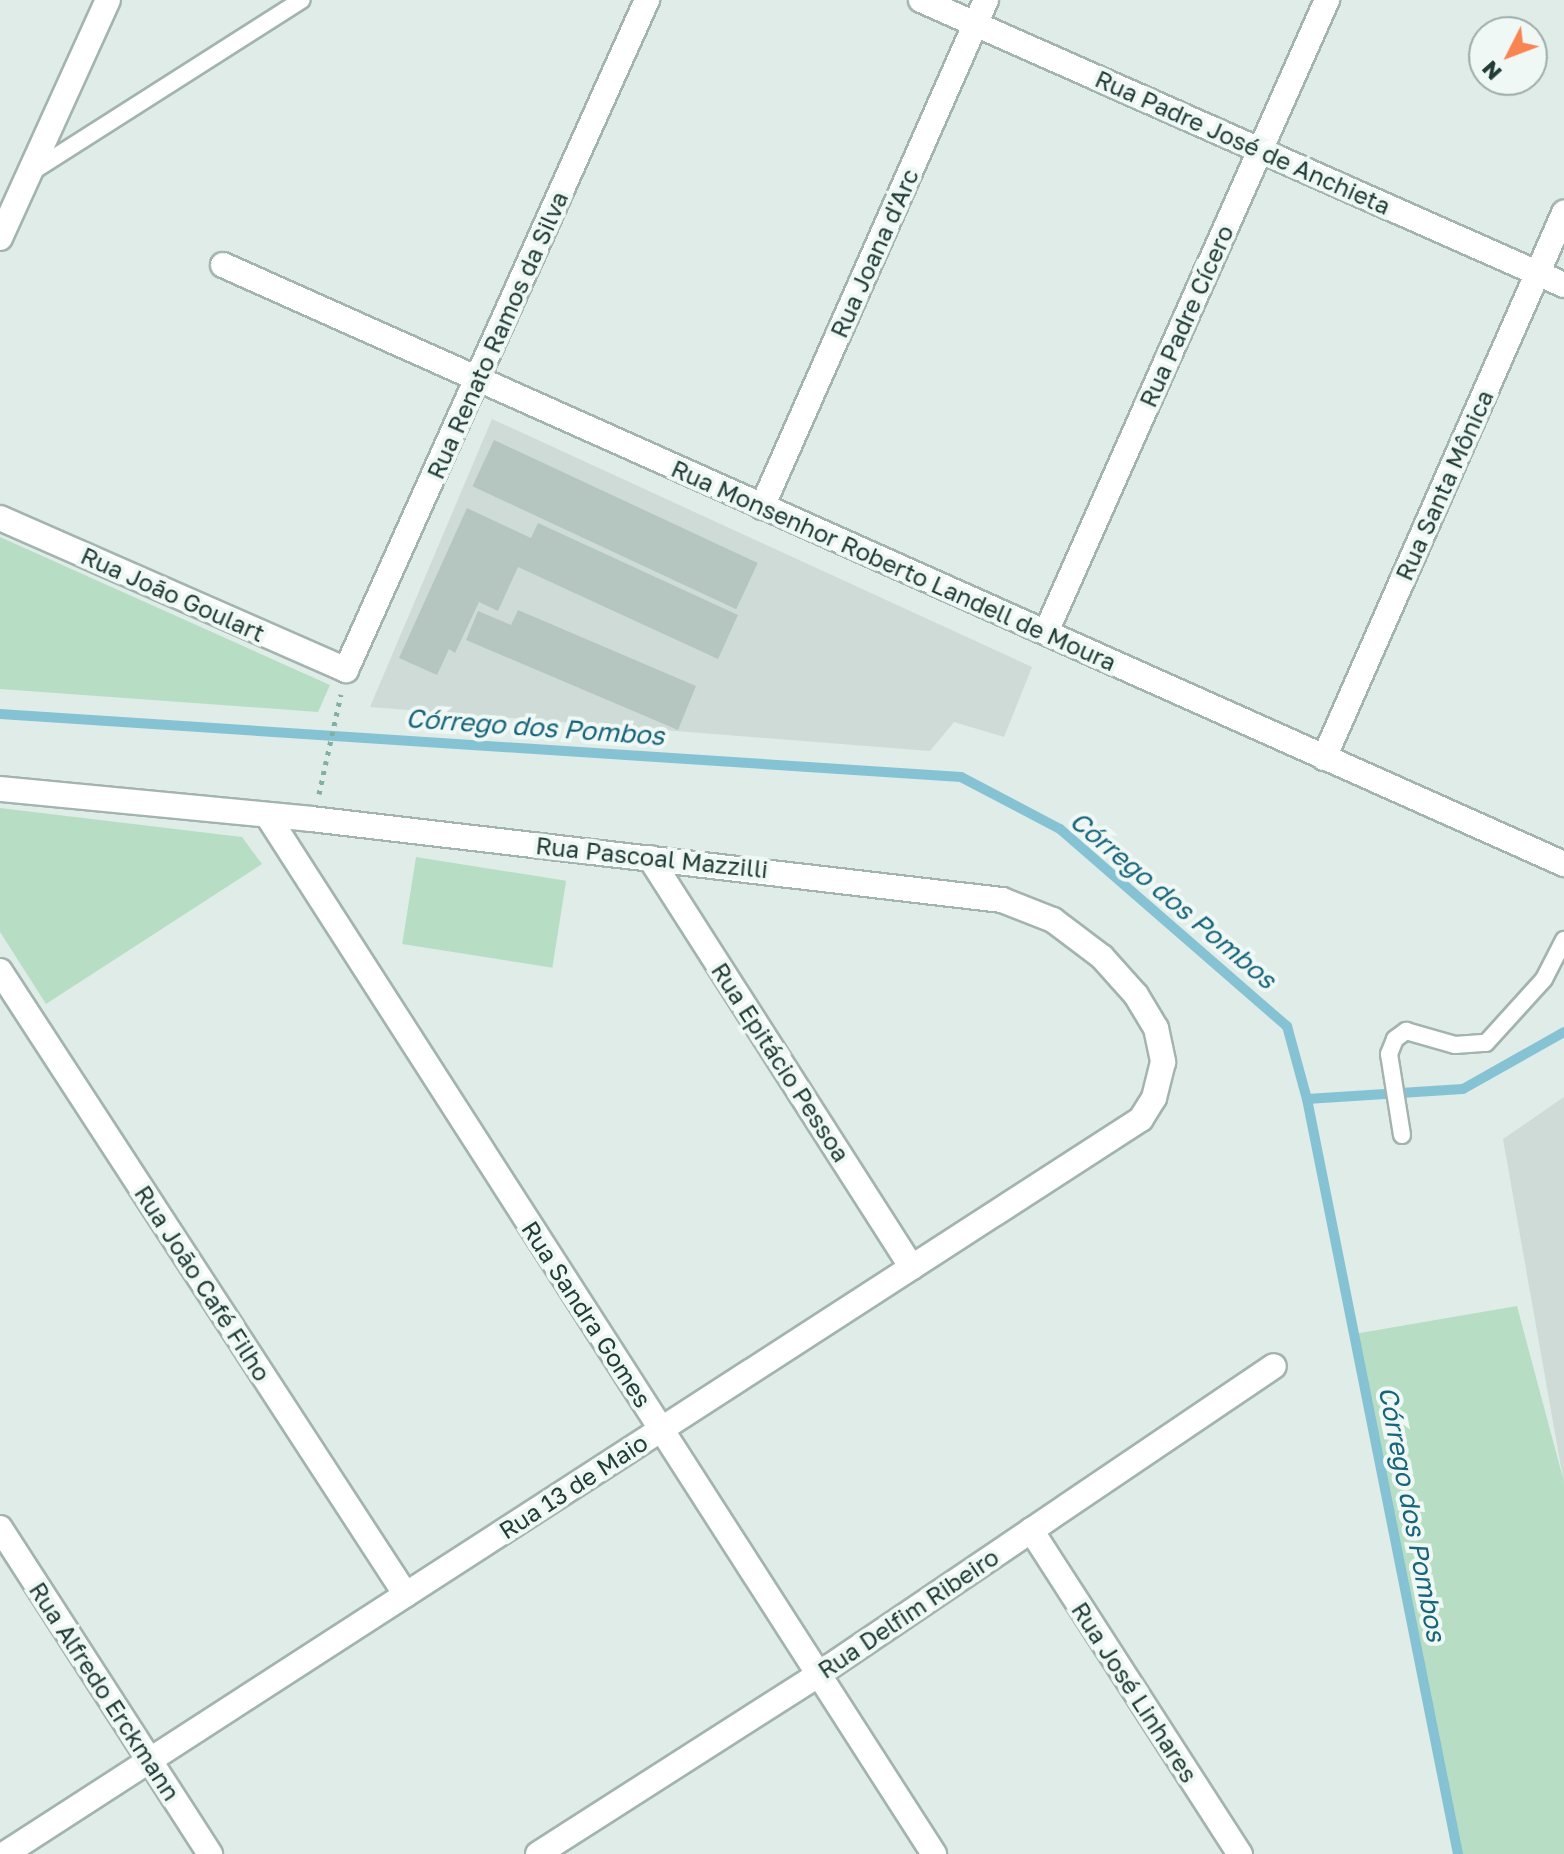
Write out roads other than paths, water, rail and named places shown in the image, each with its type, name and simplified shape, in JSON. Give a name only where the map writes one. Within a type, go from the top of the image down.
[{"type":"street","points":[[0,238],[108,0]]},
{"type":"street","name":"Rua Renato Ramos da Silva","points":[[346,670],[647,0]]},
{"type":"street","name":"Rua Padre José de Anchieta","points":[[921,0],[1564,285]]},
{"type":"street","name":"Rua Joana d'Arc","points":[[762,507],[986,0]]},
{"type":"street","name":"Rua Padre Cícero","points":[[1046,632],[1327,0]]},
{"type":"street","name":"Rua Santa Mônica","points":[[1324,758],[1564,213]]},
{"type":"street","name":"Rua Monsenhor Roberto Landell de Moura","points":[[223,265],[1564,864]]},
{"type":"street","name":"Rua João Goulart","points":[[0,518],[346,670]]},
{"type":"street","name":"Rua Pascoal Mazzilli","points":[[0,789],[954,890],[1002,900],[1053,920],[1102,957],[1136,995],[1156,1028],[1163,1062],[1154,1098],[1141,1119]]},
{"type":"street","name":"Rua Sandra Gomes","points":[[267,815],[934,1854]]},
{"type":"street","name":"Rua Epitácio Pessoa","points":[[650,858],[912,1267]]},
{"type":"street","name":"Rua João Café Filho","points":[[0,971],[406,1595]]},
{"type":"street","name":"Rua 13 de Maio","points":[[5,1854],[1141,1119]]},
{"type":"street","name":"Rua Delfim Ribeiro","points":[[538,1854],[819,1674],[1274,1366]]},
{"type":"street","name":"Rua Alfredo Erckmann","points":[[0,1528],[210,1854]]},
{"type":"street","name":"Rua José Linhares","points":[[1031,1530],[1240,1854]]},
{"type":"lane","points":[[27,175],[302,0]]},
{"type":"lane","points":[[1402,1135],[1389,1054],[1395,1039],[1406,1031],[1455,1045],[1486,1043],[1544,979],[1564,940]]},
{"type":"waterway","name":"Córrego dos Pombos","points":[[0,714],[961,777],[1060,829],[1287,1026],[1307,1099],[1458,1854]]},
{"type":"waterway","points":[[1307,1099],[1463,1089],[1564,1032]]}]
